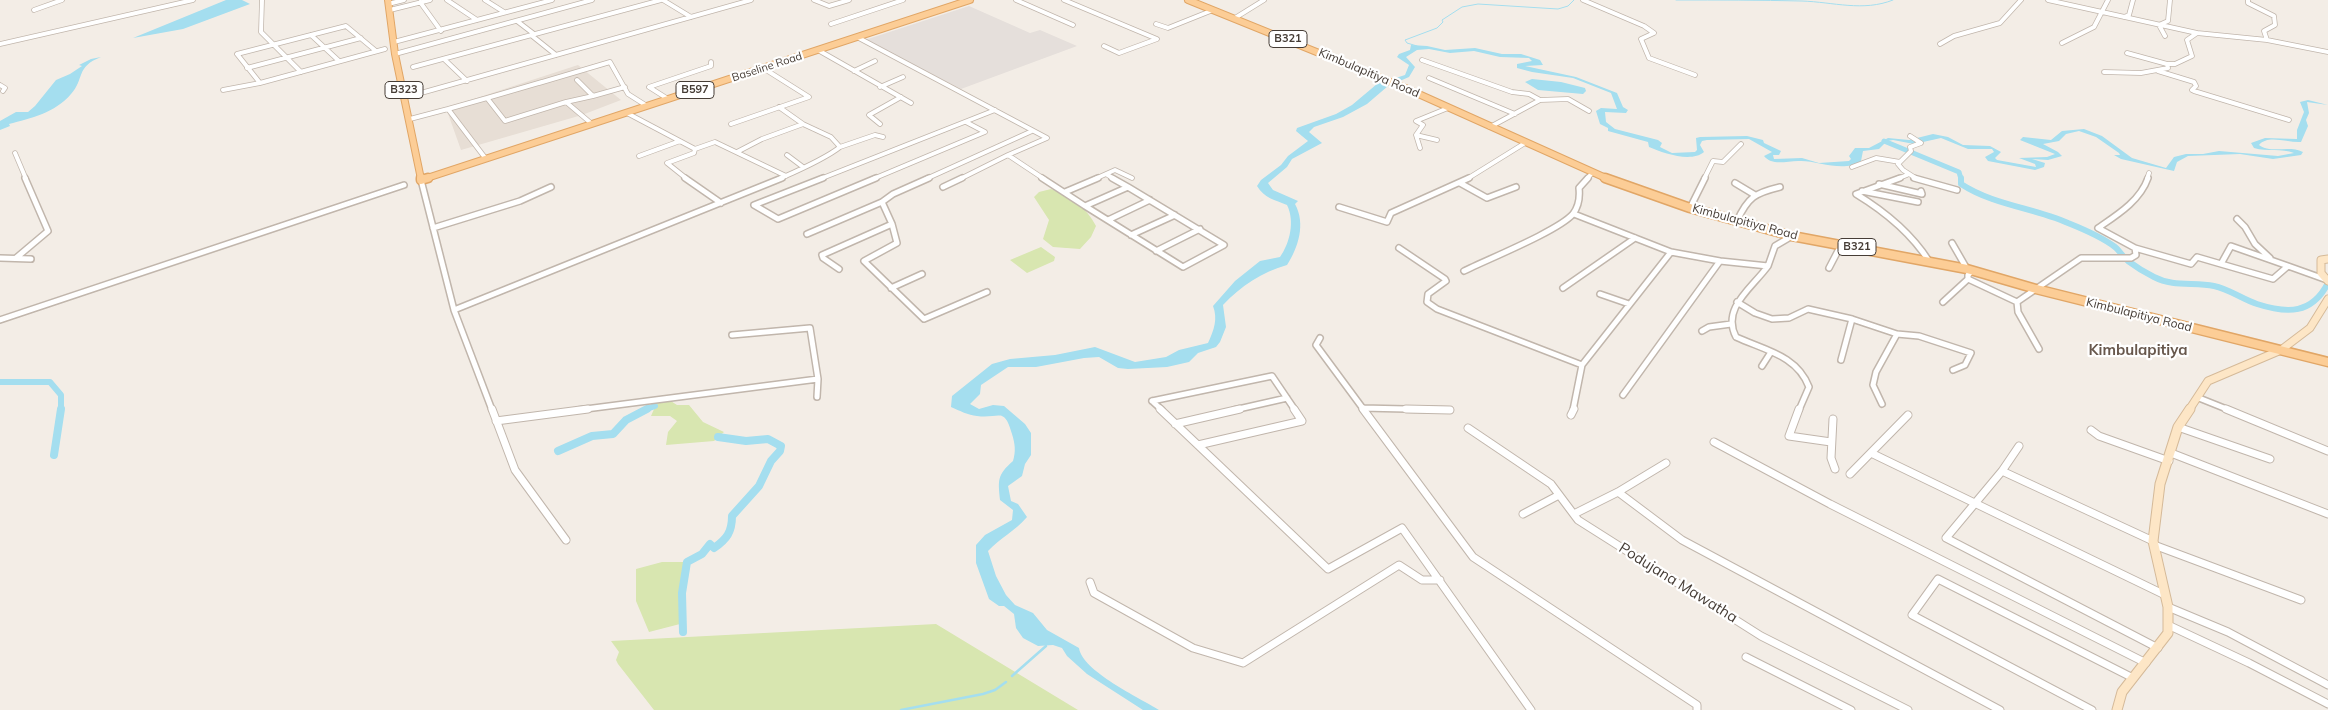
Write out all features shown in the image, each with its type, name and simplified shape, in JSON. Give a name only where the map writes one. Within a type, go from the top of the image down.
[{"type":"main road","name":"Baseline Road","points":[[421,180],[970,0]]},
{"type":"main road","name":"Kimbulapitiya Road","points":[[1188,0],[1388,80],[1592,173],[1690,208],[1792,236],[1969,270],[2036,289],[2328,362]]},
{"type":"main road","name":"B323","points":[[388,5],[395,54],[410,119],[421,180]]},
{"type":"street","points":[[34,10],[62,0]]},
{"type":"street","points":[[0,44],[193,0]]},
{"type":"street","points":[[262,0],[261,32],[301,72]]},
{"type":"street","points":[[388,5],[404,0]]},
{"type":"street","points":[[388,5],[430,0]]},
{"type":"street","points":[[446,0],[476,20]]},
{"type":"street","points":[[485,0],[504,12]]},
{"type":"street","points":[[522,0],[530,6]]},
{"type":"street","points":[[394,42],[552,0]]},
{"type":"street","points":[[395,54],[592,0]]},
{"type":"street","points":[[413,67],[662,0],[691,17]]},
{"type":"street","points":[[421,93],[751,0]]},
{"type":"street","points":[[814,0],[829,6],[849,0]]},
{"type":"street","points":[[831,24],[903,0]]},
{"type":"street","points":[[1016,0],[1073,25]]},
{"type":"street","points":[[1064,0],[1157,39],[1119,54],[1104,46]]},
{"type":"street","points":[[1235,18],[1264,0]]},
{"type":"street","points":[[1582,0],[1644,26],[1654,33],[1641,39],[1648,58],[1695,75]]},
{"type":"street","points":[[1940,44],[1952,36],[1997,25],[2008,16],[2021,0]]},
{"type":"street","points":[[2048,0],[2159,25],[2197,32],[2267,40],[2328,52]]},
{"type":"street","points":[[2062,43],[2094,27],[2108,0]]},
{"type":"street","points":[[2123,17],[2129,16],[2133,0]]},
{"type":"street","points":[[2159,25],[2168,21],[2167,10],[2170,0]]},
{"type":"street","points":[[2248,0],[2248,3],[2274,16],[2275,25],[2264,31],[2267,40]]},
{"type":"street","points":[[420,2],[441,31]]},
{"type":"street","points":[[1156,24],[1168,28],[1213,10]]},
{"type":"street","points":[[517,21],[556,55]]},
{"type":"street","points":[[2159,25],[2165,36]]},
{"type":"street","points":[[260,82],[237,54],[346,26],[376,51]]},
{"type":"street","points":[[2127,54],[2145,60],[2175,64],[2192,56],[2187,40],[2197,32]]},
{"type":"street","points":[[311,35],[339,61]]},
{"type":"street","points":[[857,37],[1047,138],[943,187]]},
{"type":"street","points":[[247,68],[361,38]]},
{"type":"street","points":[[223,90],[301,72],[385,49]]},
{"type":"street","points":[[818,50],[911,103]]},
{"type":"street","points":[[444,59],[467,81]]},
{"type":"street","points":[[1422,60],[1540,100]]},
{"type":"street","points":[[854,71],[875,61]]},
{"type":"street","points":[[410,119],[610,62],[628,94],[647,106]]},
{"type":"street","points":[[668,99],[649,87],[710,66],[711,62]]},
{"type":"street","points":[[833,67],[839,63]]},
{"type":"street","points":[[2104,72],[2158,71],[2168,68],[2166,64]]},
{"type":"street","points":[[732,124],[810,97],[764,68]]},
{"type":"street","points":[[2158,71],[2194,82],[2196,86],[2192,90],[2194,91],[2289,120]]},
{"type":"street","points":[[880,87],[900,80],[903,76]]},
{"type":"street","points":[[1429,78],[1515,114]]},
{"type":"street","points":[[577,80],[593,96]]},
{"type":"street","points":[[520,88],[542,82]]},
{"type":"street","points":[[0,85],[5,88],[3,91]]},
{"type":"street","points":[[487,98],[505,121],[566,102],[625,87]]},
{"type":"street","points":[[880,124],[869,115],[901,98]]},
{"type":"street","points":[[1490,127],[1540,100],[1557,98],[1568,100],[1587,108],[1589,111]]},
{"type":"street","points":[[566,102],[592,124]]},
{"type":"street","points":[[779,108],[803,124],[831,137],[840,147]]},
{"type":"street","points":[[1416,135],[1423,125],[1416,121],[1448,108]]},
{"type":"street","points":[[448,109],[486,159]]},
{"type":"street","points":[[966,122],[985,132],[778,219],[754,205],[846,167],[996,110]]},
{"type":"street","points":[[627,112],[696,149]]},
{"type":"street","points":[[737,152],[762,139],[803,124]]},
{"type":"street","points":[[807,234],[882,202],[893,194],[1032,131]]},
{"type":"street","points":[[454,310],[786,176],[816,160],[826,158],[840,147],[875,135],[883,137]]},
{"type":"street","points":[[1416,135],[1437,140]]},
{"type":"street","points":[[1416,135],[1420,148]]},
{"type":"street","points":[[1910,136],[1921,142],[1919,145],[1910,147],[1911,151],[1898,164],[1900,167],[1907,175],[1957,190]]},
{"type":"street","points":[[639,156],[680,141]]},
{"type":"street","points":[[721,203],[670,167],[667,162],[694,153],[696,149],[715,142],[786,176]]},
{"type":"street","points":[[1339,207],[1387,222],[1391,213],[1460,183],[1525,143]]},
{"type":"street","points":[[1690,208],[1713,161],[1724,162],[1741,144]]},
{"type":"street","points":[[16,153],[48,231],[16,258]]},
{"type":"street","points":[[787,155],[803,167]]},
{"type":"street","points":[[1008,155],[1183,267],[1224,245],[1106,174]]},
{"type":"street","points":[[1852,167],[1876,158],[1900,162]]},
{"type":"street","points":[[1065,192],[1115,170],[1132,178]]},
{"type":"street","points":[[1464,271],[1561,224],[1574,214],[1580,200],[1578,188],[1592,173]]},
{"type":"street","points":[[2150,173],[2139,196],[2116,216],[2098,228],[2135,248],[2191,264],[2197,257],[2273,279],[2288,266]]},
{"type":"street","points":[[1907,175],[1856,194],[1884,213],[1918,246],[1928,261]]},
{"type":"street","points":[[421,180],[454,310],[515,470],[566,540]]},
{"type":"street","points":[[1460,183],[1487,198],[1516,187]]},
{"type":"street","points":[[1735,183],[1755,194]]},
{"type":"street","points":[[1879,184],[1922,194],[1921,191]]},
{"type":"street","points":[[0,320],[404,185]]},
{"type":"street","points":[[433,228],[520,201],[551,187]]},
{"type":"street","points":[[1085,206],[1128,187]]},
{"type":"street","points":[[1737,221],[1745,202],[1755,194],[1780,187]]},
{"type":"street","points":[[1862,191],[1918,202]]},
{"type":"street","points":[[1108,220],[1150,200]]},
{"type":"street","points":[[882,202],[892,224],[897,243],[864,261],[924,320],[987,292]]},
{"type":"street","points":[[1574,214],[1671,252],[1720,262],[1768,266]]},
{"type":"street","points":[[1131,235],[1175,215]]},
{"type":"street","points":[[2238,219],[2255,244],[2271,260]]},
{"type":"street","points":[[839,269],[823,258],[822,255],[892,224]]},
{"type":"street","points":[[1156,251],[1200,229]]},
{"type":"street","points":[[1792,236],[1775,246],[1768,266],[1737,302],[1730,324],[1736,337],[1790,360],[1802,371],[1808,382],[1809,387],[1788,432],[1789,436],[1799,439],[1831,442]]},
{"type":"street","points":[[1563,288],[1635,238]]},
{"type":"street","points":[[1943,302],[1968,279],[1969,270],[1952,243]]},
{"type":"street","points":[[1829,268],[1841,245]]},
{"type":"street","points":[[2220,264],[2231,246],[2328,280]]},
{"type":"street","points":[[1399,248],[1445,279],[1446,281],[1428,294],[1428,302],[1437,309],[1582,365]]},
{"type":"street","points":[[2017,302],[2081,258],[2131,258],[2136,255],[2135,248]]},
{"type":"street","points":[[1571,415],[1576,405],[1577,385],[1582,365],[1671,252]]},
{"type":"street","points":[[0,258],[31,258]]},
{"type":"street","points":[[2328,259],[2320,260],[2321,273],[2328,280]]},
{"type":"street","points":[[1623,395],[1720,262]]},
{"type":"street","points":[[891,288],[922,274]]},
{"type":"street","points":[[1968,279],[2017,302]]},
{"type":"street","points":[[1600,294],[1612,295],[1629,304]]},
{"type":"street","points":[[2117,710],[2122,692],[2168,633],[2168,607],[2163,594],[2153,543],[2160,484],[2178,427],[2199,398],[2208,381],[2281,350],[2310,328],[2328,299]]},
{"type":"street","points":[[1737,302],[1760,315],[1776,320],[1796,317],[1808,310],[1852,319],[1896,334],[1919,336],[1971,353],[1968,364],[1963,368],[1953,370]]},
{"type":"street","points":[[2017,302],[2018,312],[2039,348]]},
{"type":"street","points":[[1841,360],[1852,319]]},
{"type":"street","points":[[1702,331],[1709,327],[1730,324]]},
{"type":"street","points":[[732,335],[810,328],[818,379],[817,397]]},
{"type":"street","points":[[1882,404],[1873,385],[1876,372],[1896,334]]},
{"type":"street","points":[[1320,338],[1316,345],[1473,557],[1697,705],[1697,710]]},
{"type":"street","points":[[1762,366],[1771,352]]},
{"type":"street","points":[[1198,445],[1302,421],[1272,376],[1152,401],[1175,424],[1328,569],[1402,528],[1530,710]]},
{"type":"street","points":[[496,421],[818,379]]},
{"type":"street","points":[[1175,424],[1287,398]]},
{"type":"street","points":[[2199,398],[2328,451]]},
{"type":"street","points":[[1362,408],[1450,410]]},
{"type":"street","points":[[1850,474],[1908,415]]},
{"type":"street","points":[[1833,419],[1831,458],[1835,469]]},
{"type":"street","points":[[2178,427],[2270,459]]},
{"type":"street","name":"Podujana Mawatha","points":[[1468,428],[1551,484],[1578,520],[1762,636],[1908,710]]},
{"type":"street","points":[[2092,430],[2099,436],[2170,457],[2328,514]]},
{"type":"street","points":[[1714,442],[1830,504],[2146,663]]},
{"type":"street","points":[[2019,446],[2002,471],[1946,538],[2158,648]]},
{"type":"street","points":[[1871,454],[1976,502],[2163,594]]},
{"type":"street","points":[[1574,514],[1618,492],[1666,462]]},
{"type":"street","points":[[2002,471],[2094,512],[2153,543],[2301,600]]},
{"type":"street","points":[[1618,492],[1682,540],[2000,710]]},
{"type":"street","points":[[1523,514],[1559,495]]},
{"type":"street","points":[[1090,582],[1094,593],[1193,648],[1244,663],[1399,565],[1422,580],[1440,580]]},
{"type":"street","points":[[2092,710],[1912,616],[1938,579],[2134,678]]},
{"type":"street","points":[[2168,607],[2228,632],[2328,685]]},
{"type":"street","points":[[2168,626],[2328,704]]},
{"type":"street","points":[[1746,657],[1850,710]]},
{"type":"shaded area","points":[[969,6],[1030,33],[1040,30],[1077,46],[961,89],[865,40]]},
{"type":"shaded area","points":[[578,65],[621,100],[582,115],[461,150],[446,108]]},
{"type":"green space","points":[[1051,189],[1077,203],[1088,213],[1096,226],[1091,237],[1080,249],[1053,247],[1043,239],[1049,220],[1034,197],[1039,192]]},
{"type":"green space","points":[[1041,247],[1055,257],[1054,261],[1027,273],[1010,260]]},
{"type":"green space","points":[[666,398],[677,405],[689,405],[703,422],[724,432],[714,441],[666,445],[668,432],[677,421],[670,416],[651,416],[658,400]]},
{"type":"green space","points":[[662,562],[684,562],[681,591],[683,616],[680,624],[649,632],[636,601],[636,569]]},
{"type":"green space","points":[[936,624],[1078,710],[654,710],[618,664],[616,660],[619,652],[611,641]]},
{"type":"water","points":[[226,0],[242,0],[250,4],[183,29],[133,38]]},
{"type":"water","points":[[1411,45],[1445,50],[1475,48],[1502,54],[1521,54],[1540,60],[1543,65],[1525,66],[1576,77],[1617,93],[1623,107],[1628,110],[1626,113],[1605,112],[1606,122],[1615,129],[1658,140],[1662,143],[1660,147],[1672,153],[1695,152],[1697,150],[1696,138],[1700,137],[1747,136],[1763,140],[1764,143],[1781,151],[1779,155],[1773,155],[1774,159],[1802,158],[1819,163],[1849,161],[1851,159],[1849,156],[1855,148],[1869,148],[1888,138],[1909,140],[1933,134],[1948,137],[1963,145],[1990,146],[2001,152],[1995,158],[1997,160],[2036,167],[2035,164],[2019,158],[2047,157],[2055,154],[2020,140],[2023,137],[2051,140],[2062,131],[2084,129],[2102,136],[2132,158],[2166,168],[2174,157],[2186,154],[2203,154],[2219,151],[2278,156],[2294,153],[2254,148],[2251,143],[2265,138],[2297,139],[2297,130],[2304,112],[2300,102],[2308,100],[2328,105],[2307,102],[2309,113],[2306,120],[2308,126],[2301,142],[2273,139],[2259,145],[2269,149],[2292,149],[2303,152],[2301,155],[2273,159],[2240,154],[2188,156],[2177,162],[2174,171],[2121,159],[2114,155],[2120,155],[2119,153],[2096,137],[2079,131],[2066,134],[2059,141],[2043,144],[2062,156],[2048,160],[2032,159],[2045,163],[2044,167],[2035,170],[1988,161],[1985,157],[1994,152],[1992,149],[1968,149],[1941,138],[1914,144],[1893,140],[1887,141],[1879,149],[1863,151],[1861,161],[1847,166],[1831,166],[1808,161],[1772,161],[1764,156],[1772,152],[1749,139],[1702,141],[1700,145],[1704,152],[1692,157],[1669,154],[1649,147],[1648,142],[1608,131],[1608,128],[1600,124],[1596,111],[1601,108],[1617,109],[1611,93],[1573,78],[1517,68],[1517,64],[1532,61],[1529,58],[1500,57],[1474,51],[1450,53],[1429,49],[1417,50],[1406,57],[1415,67],[1409,77],[1388,86],[1367,104],[1343,117],[1314,127],[1309,132],[1322,143],[1292,159],[1287,167],[1268,183],[1273,190],[1298,201],[1295,204],[1300,220],[1297,244],[1287,265],[1252,280],[1223,305],[1226,327],[1216,347],[1198,353],[1189,362],[1167,367],[1118,368],[1099,357],[1036,367],[1008,367],[981,385],[980,394],[970,404],[979,409],[993,405],[1004,406],[1025,424],[1031,433],[1031,455],[1025,464],[1022,476],[1008,486],[1011,501],[1018,504],[1027,517],[988,551],[996,576],[1006,595],[1015,605],[1033,613],[1047,630],[1079,648],[1090,666],[1101,675],[1159,710],[1143,710],[1087,674],[1067,656],[1062,648],[1053,645],[1038,646],[1023,638],[1016,628],[1014,614],[1004,606],[999,606],[989,599],[976,563],[976,545],[985,535],[1012,520],[1013,510],[1000,500],[999,483],[1001,474],[1013,461],[1014,441],[1009,425],[1003,417],[970,415],[951,407],[952,396],[992,364],[1010,359],[1055,355],[1095,347],[1135,362],[1166,357],[1179,350],[1208,343],[1215,324],[1213,306],[1235,281],[1260,261],[1280,257],[1289,239],[1291,218],[1287,205],[1263,193],[1257,186],[1261,180],[1308,141],[1296,131],[1297,128],[1336,114],[1352,105],[1377,84],[1405,75],[1409,65],[1397,57],[1399,54],[1410,50]]},
{"type":"water","points":[[101,57],[87,65],[75,89],[58,106],[42,114],[9,124],[10,126],[0,130],[0,121],[16,112],[28,112],[56,80],[82,66],[79,65],[91,59]]},
{"type":"water","points":[[1532,79],[1561,82],[1585,88],[1586,91],[1583,94],[1538,90],[1525,82]]},
{"type":"waterway","points":[[1417,46],[1407,43],[1405,40],[1437,28],[1443,22],[1442,20],[1462,7],[1478,4],[1558,9],[1568,6],[1574,0]]},
{"type":"waterway","points":[[1676,0],[1802,1],[1859,6],[1882,4],[1893,0]]},
{"type":"waterway","points":[[1884,141],[1959,172],[1961,179]]},
{"type":"waterway","points":[[1961,179],[1961,184],[1986,197],[2055,218],[2098,237],[2115,247],[2131,263],[2161,280],[2214,286],[2257,304],[2289,310],[2307,306],[2315,301],[2328,283]]},
{"type":"waterway","points":[[0,382],[50,382],[61,395],[61,409]]},
{"type":"waterway","points":[[644,410],[655,406]]},
{"type":"waterway","points":[[54,455],[61,409]]},
{"type":"waterway","points":[[558,451],[592,436],[613,434],[626,420],[647,409]]},
{"type":"waterway","points":[[683,632],[682,593],[687,562],[702,554],[710,544],[714,548],[725,538],[730,531],[732,516],[759,486],[771,461],[780,451],[781,446],[768,439],[746,441],[718,437]]},
{"type":"waterway","points":[[1012,676],[1046,646]]},
{"type":"waterway","points":[[901,710],[983,694],[995,690],[1006,682]]},
{"type":"district","name":"Kimbulapitiya","points":[[2138,350]]}]
